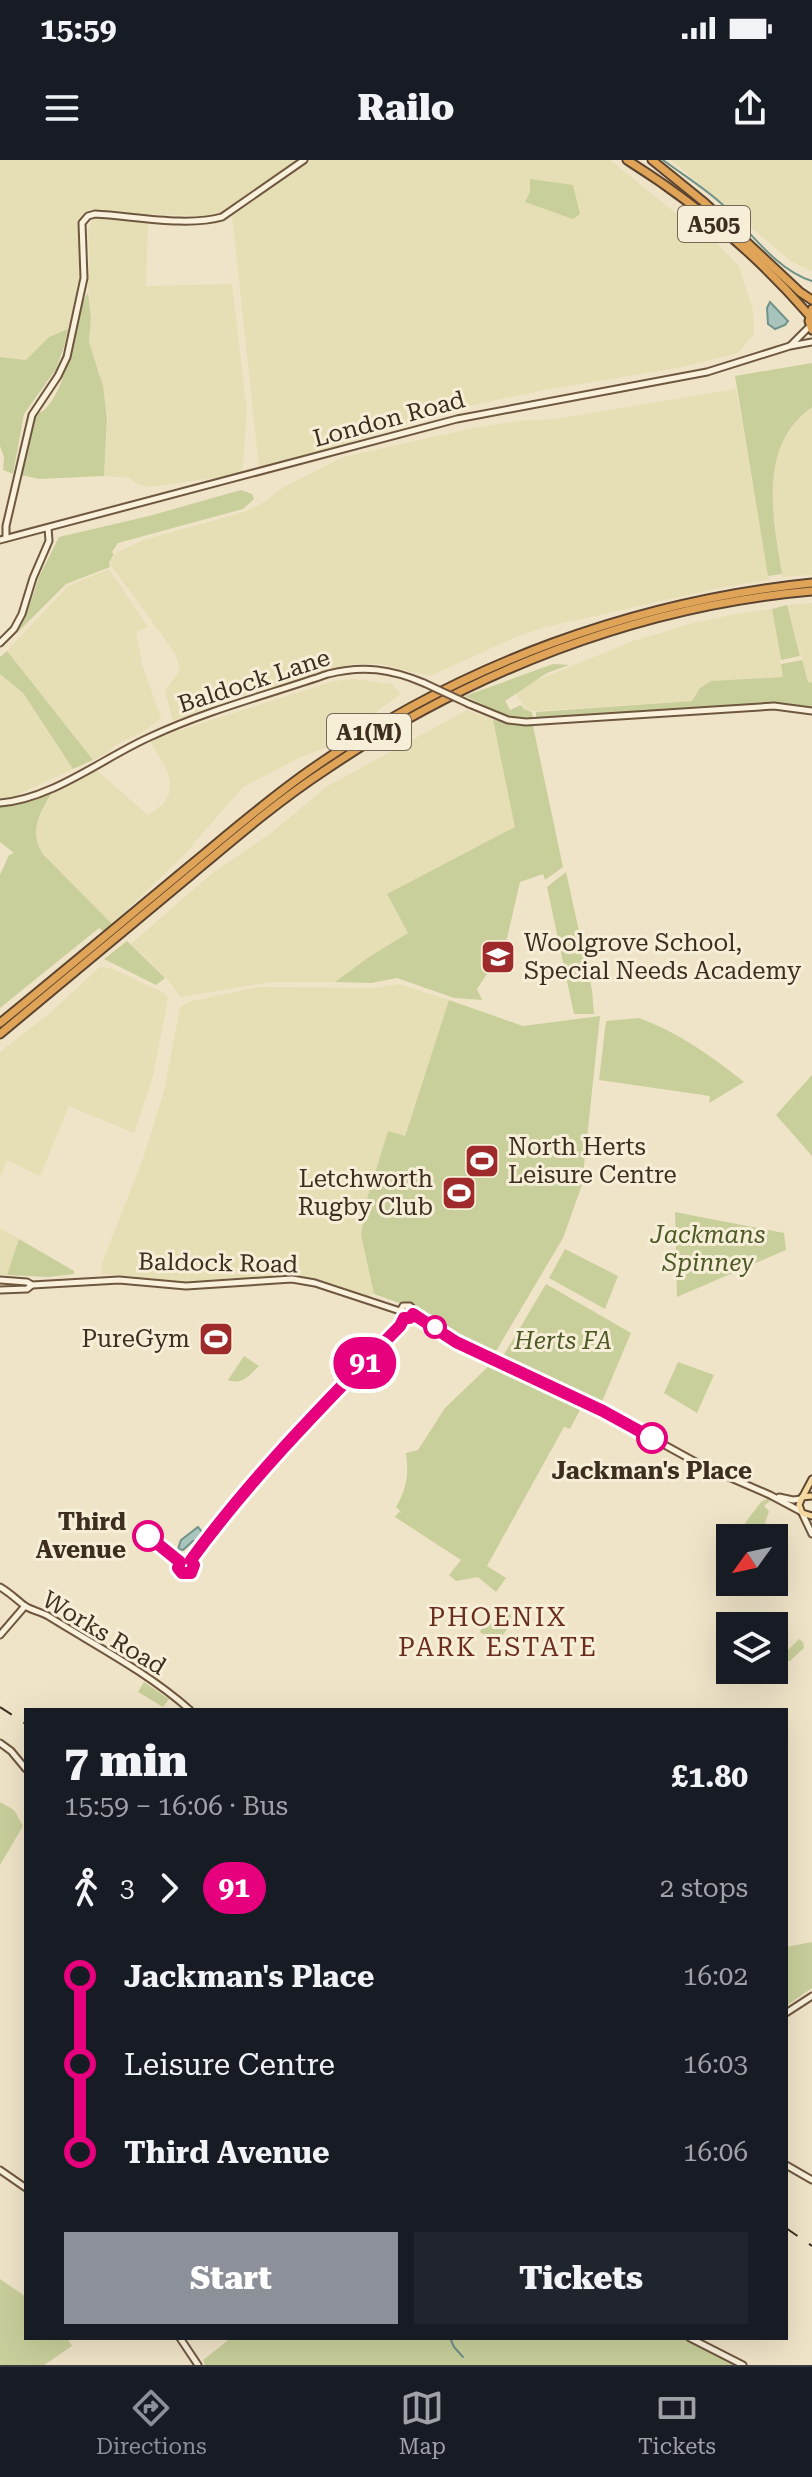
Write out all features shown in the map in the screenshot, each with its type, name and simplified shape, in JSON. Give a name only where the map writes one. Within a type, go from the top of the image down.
[{"type":"highway","name":"A505","points":[[627,160],[691,205],[736,242],[811,312]]},
{"type":"highway","name":"A505","points":[[652,160],[705,203],[812,300]]},
{"type":"highway","points":[[811,312],[811,328]]},
{"type":"highway","name":"A1(M)","points":[[0,1023],[268,801],[339,750],[425,700],[516,657],[604,625],[704,599],[812,583]]},
{"type":"highway","name":"A1(M)","points":[[0,1034],[287,797],[360,747],[425,709],[517,665],[606,633],[704,607],[812,591]]},
{"type":"main road","points":[[812,1479],[799,1505],[801,1512],[812,1516]]},
{"type":"main road","points":[[802,1498],[812,1496]]},
{"type":"street","points":[[3,539],[32,415],[67,357],[84,278],[82,223],[95,214],[208,221],[222,217],[304,160]]},
{"type":"street","name":"London Road","points":[[790,346],[811,328]]},
{"type":"street","name":"London Road","points":[[3,539],[457,419],[707,372],[812,342]]},
{"type":"street","points":[[0,643],[14,629],[22,614],[49,541],[48,528]]},
{"type":"street","name":"Baldock Lane","points":[[0,803],[45,791],[177,725],[351,669],[379,669],[424,683],[508,720],[526,722],[774,706],[812,711]]},
{"type":"street","name":"Baldock Road","points":[[0,1280],[32,1285],[119,1280],[186,1286],[292,1279],[315,1283],[400,1311],[403,1306],[410,1306],[413,1314],[456,1342],[603,1411],[717,1473],[770,1495]]},
{"type":"street","name":"Baldock Road","points":[[0,1290],[27,1289],[32,1285]]},
{"type":"street","points":[[770,1495],[788,1500],[802,1498]]},
{"type":"street","points":[[770,1495],[801,1512],[811,1532]]},
{"type":"street","points":[[811,1532],[812,1516]]},
{"type":"street","name":"Works Road","points":[[0,1587],[25,1606],[41,1612],[106,1653],[125,1661],[187,1708]]},
{"type":"street","points":[[0,1635],[25,1606]]},
{"type":"street","points":[[0,1743],[24,1767]]},
{"type":"street","points":[[788,2012],[812,1996]]},
{"type":"street","points":[[788,2166],[812,2180]]},
{"type":"street","points":[[0,2170],[24,2187]]},
{"type":"street","points":[[181,2340],[198,2365]]},
{"type":"street","points":[[694,2340],[743,2365]]},
{"type":"shaded area","points":[[0,160],[298,160],[222,215],[83,212],[78,233],[82,268],[68,329],[49,337],[26,360],[0,357]]},
{"type":"shaded area","points":[[310,160],[610,160],[699,232],[710,236],[739,266],[753,311],[754,334],[738,353],[678,368],[545,390],[450,410],[326,450],[259,467],[232,216]]},
{"type":"shaded area","points":[[671,160],[812,160],[812,271],[792,262]]},
{"type":"shaded area","points":[[92,218],[148,222],[146,286],[232,284],[247,412],[242,474],[149,487],[129,478],[104,476],[108,416],[99,371],[89,342],[88,231]]},
{"type":"shaded area","points":[[736,389],[769,580],[719,588],[546,627],[518,636],[430,676],[379,664],[353,664],[235,698],[173,721],[165,691],[180,670],[175,653],[110,564],[116,553],[143,540],[244,512],[284,487],[343,457],[473,428],[555,419]]},
{"type":"shaded area","points":[[812,407],[812,575],[782,577],[772,499],[773,469],[783,441],[799,417]]},
{"type":"shaded area","points":[[109,569],[148,627],[136,632],[142,664],[161,718],[93,760],[7,651],[68,586]]},
{"type":"shaded area","points":[[812,603],[812,683],[808,682],[787,605]]},
{"type":"shaded area","points":[[772,609],[783,677],[711,681],[700,688],[693,701],[533,711],[525,708],[513,690],[633,641],[694,623]]},
{"type":"shaded area","points":[[0,674],[23,694],[73,769],[15,796],[0,798]]},
{"type":"shaded area","points":[[354,679],[392,684],[401,694],[328,747],[301,757],[243,787],[183,856],[112,924],[39,849],[35,841],[35,826],[52,792],[94,768],[148,815],[163,804],[169,794],[170,782],[166,768],[149,740],[334,681]]},
{"type":"shaded area","points":[[467,710],[493,720],[516,827],[387,894],[408,933],[335,982],[271,982],[181,997],[131,944],[209,876],[275,830],[326,787]]},
{"type":"shaded area","points":[[100,967],[111,968],[164,993],[168,998],[153,1076],[134,1133],[69,1106],[40,1176],[7,1160],[0,1179],[0,1052],[51,1012]]},
{"type":"shaded area","points":[[399,984],[449,1000],[404,1137],[388,1132],[367,1199],[361,1235],[374,1294],[364,1298],[317,1281],[289,1276],[185,1283],[101,1274],[102,1263],[144,1156],[164,1091],[180,1008],[188,1002],[258,987],[376,988]]},
{"type":"shaded area","points":[[0,1228],[19,1239],[7,1275],[0,1275]]},
{"type":"green space","points":[[530,179],[573,185],[580,214],[573,219],[525,202],[530,192]]},
{"type":"green space","points":[[88,292],[91,318],[89,342],[103,386],[107,418],[104,476],[40,479],[20,475],[32,418],[47,407],[55,396]]},
{"type":"green space","points":[[68,329],[56,369],[24,414],[13,474],[3,470],[0,357],[26,360],[49,337]]},
{"type":"green space","points":[[812,363],[812,407],[795,423],[783,442],[776,462],[773,506],[782,574],[768,576],[735,376]]},
{"type":"green space","points":[[241,490],[252,494],[254,499],[243,509],[118,543],[112,552],[110,567],[66,584],[16,634],[59,537]]},
{"type":"green space","points":[[787,605],[800,656],[781,660],[772,609]]},
{"type":"green space","points":[[7,651],[93,760],[73,769],[23,693],[0,674],[0,657]]},
{"type":"green space","points":[[802,660],[808,682],[812,683],[812,709],[778,703],[536,719],[536,712],[692,701],[700,688],[711,681],[783,677],[781,664]]},
{"type":"green space","points":[[553,664],[569,665],[547,673],[505,701],[510,710],[521,705],[532,712],[533,719],[509,717],[465,696]]},
{"type":"green space","points":[[493,720],[533,726],[563,867],[545,880],[543,874],[520,882],[505,947],[477,989],[482,1000],[454,998],[397,978],[371,983],[335,982],[408,933],[387,894],[515,827]]},
{"type":"green space","points":[[52,792],[37,823],[39,846],[43,854],[112,924],[103,931],[99,928],[0,1008],[0,875],[9,855],[14,853],[0,842],[0,806],[37,799]]},
{"type":"green space","points":[[566,872],[592,990],[594,1014],[574,1014],[547,887]]},
{"type":"green space","points":[[127,941],[165,978],[156,985],[104,959]]},
{"type":"green space","name":"North Herts Leisure Centre","points":[[449,1000],[523,1026],[600,1016],[582,1185],[563,1238],[496,1351],[452,1333],[433,1315],[374,1294],[361,1235],[367,1199],[388,1131],[405,1136]]},
{"type":"green space","points":[[639,1018],[694,1046],[744,1082],[709,1103],[710,1096],[599,1080],[606,1021]]},
{"type":"green space","points":[[812,1075],[812,1156],[776,1115]]},
{"type":"green space","name":"Jackmans Spinney","points":[[675,1212],[784,1233],[786,1250],[677,1297]]},
{"type":"green space","points":[[19,1239],[74,1271],[74,1274],[48,1277],[7,1275]]},
{"type":"green space","points":[[565,1249],[618,1276],[605,1309],[549,1278]]},
{"type":"green space","name":"Herts FA","points":[[546,1284],[631,1333],[601,1404],[502,1358]]},
{"type":"green space","points":[[244,1356],[259,1366],[241,1380],[228,1380]]},
{"type":"green space","points":[[493,1362],[579,1400],[577,1404],[582,1406],[570,1429],[564,1427],[487,1566],[506,1578],[496,1592],[478,1577],[456,1581],[449,1575],[461,1560],[395,1517],[402,1513],[396,1507],[406,1481],[406,1453],[418,1450],[445,1408]]},
{"type":"green space","points":[[678,1362],[714,1375],[697,1413],[664,1393]]},
{"type":"green space","points":[[772,1499],[764,1506],[769,1511],[765,1524],[745,1523],[761,1502]]},
{"type":"green space","points":[[510,1613],[512,1623],[498,1641],[480,1632],[485,1621],[496,1625]]},
{"type":"green space","points":[[799,1639],[803,1642],[804,1648],[790,1661],[788,1650]]},
{"type":"green space","points":[[144,1682],[169,1699],[163,1707],[138,1692]]},
{"type":"green space","points":[[0,1802],[14,1810],[23,1826],[0,1865]]},
{"type":"green space","points":[[812,1942],[812,1988],[788,2005],[788,1947]]},
{"type":"green space","points":[[0,2279],[24,2296],[24,2340],[68,2340],[72,2346],[44,2365],[0,2365]]},
{"type":"green space","points":[[228,2340],[686,2340],[735,2365],[205,2365],[203,2360]]},
{"type":"water","points":[[770,302],[788,321],[775,329],[768,324],[767,308]]},
{"type":"water","points":[[198,1527],[202,1532],[198,1543],[193,1541],[183,1550],[178,1549],[181,1540]]},
{"type":"waterway","points":[[663,160],[716,199],[775,259],[812,281]]},
{"type":"waterway","points":[[451,2340],[463,2357]]},
{"type":"railway","points":[[0,1707],[24,1723]]},
{"type":"railway","points":[[788,2229],[812,2246]]},
{"type":"bus line","name":"91","points":[[148,1536],[180,1562],[178,1568],[182,1573],[191,1573],[194,1565],[191,1560],[247,1489],[400,1326],[404,1318],[408,1319],[413,1314],[456,1342],[603,1411],[652,1438]]},
{"type":"place","name":"Woolgrove School, Special Needs Academy","points":[[498,957]]},
{"type":"place","name":"North Herts Leisure Centre","points":[[482,1161]]},
{"type":"place","name":"Letchworth Rugby Club","points":[[459,1193]]},
{"type":"place","name":"PureGym","points":[[216,1339]]},
{"type":"place","name":"Jackman's Place","points":[[652,1438]]},
{"type":"place","name":"Third Avenue","points":[[148,1536]]},
{"type":"district","name":"PHOENIX PARK ESTATE","points":[[498,1632]]}]
